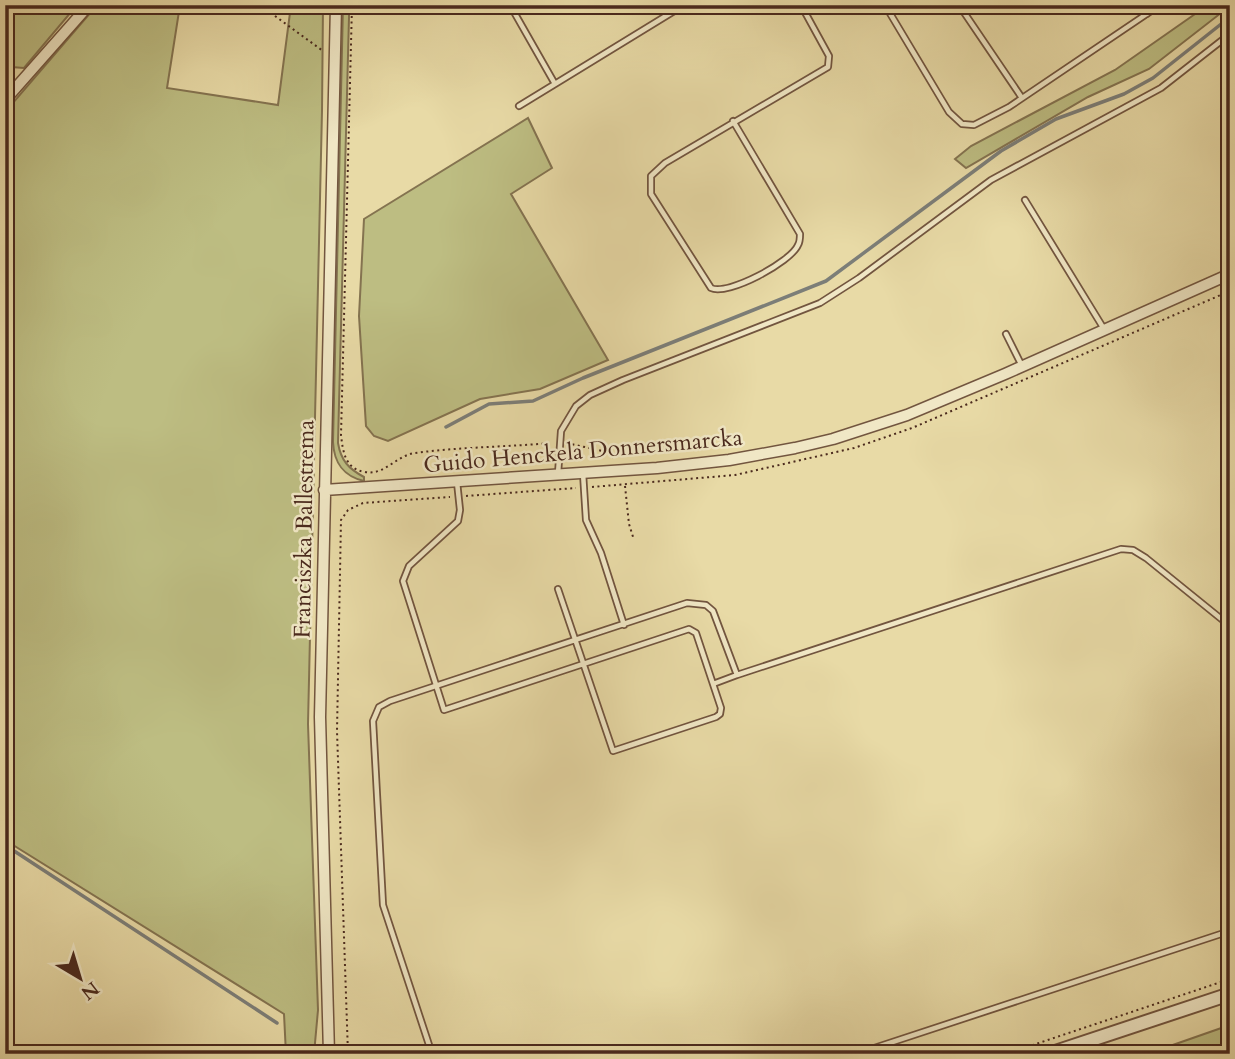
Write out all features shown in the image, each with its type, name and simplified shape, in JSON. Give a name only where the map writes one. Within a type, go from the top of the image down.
[{"type":"street","points":[[5,100],[89,5]]},
{"type":"street","name":"Franciszka Ballestrema","points":[[329,1054],[320,717],[336,5]]},
{"type":"street","name":"Guido Henckela Donnersmarcka","points":[[324,490],[706,463],[820,442],[907,415],[1023,367],[1230,274]]},
{"type":"street","points":[[1049,1054],[1230,994]]},
{"type":"lane","points":[[510,5],[555,84]]},
{"type":"lane","points":[[519,106],[684,5]]},
{"type":"lane","points":[[733,121],[800,234],[798,246],[788,256],[738,286],[716,291],[711,288],[650,194],[651,176],[665,163],[733,121],[828,67],[829,56],[801,5]]},
{"type":"lane","points":[[885,5],[948,112],[962,124],[974,125],[1022,98],[1160,5]]},
{"type":"lane","points":[[959,5],[1022,98]]},
{"type":"lane","points":[[1141,5],[1147,14]]},
{"type":"lane","points":[[558,475],[561,431],[576,406],[590,396],[623,380],[820,303],[859,278],[991,180],[1027,158],[1161,88],[1230,34]]},
{"type":"lane","points":[[1025,200],[1104,330]]},
{"type":"lane","points":[[1006,334],[1023,367]]},
{"type":"lane","points":[[583,473],[586,520],[624,625]]},
{"type":"lane","points":[[457,481],[458,521],[409,566],[403,576],[403,585],[444,710],[583,664],[689,629],[696,633],[721,708],[720,713],[716,718],[613,751],[583,664],[575,641],[558,589]]},
{"type":"lane","points":[[713,684],[1121,549],[1133,550],[1146,558],[1230,626]]},
{"type":"lane","points":[[432,1054],[383,905],[373,720],[379,707],[390,701],[687,603],[706,605],[713,611],[737,675]]},
{"type":"lane","points":[[856,1054],[1230,931]]},
{"type":"path","points":[[212,5],[219,10]]},
{"type":"path","points":[[352,5],[341,435],[343,456],[351,466],[363,472],[373,472],[411,453],[552,443]]},
{"type":"path","points":[[275,16],[319,50],[335,54]]},
{"type":"path","points":[[348,1054],[337,731],[341,520],[348,510],[363,503],[735,475],[854,447],[912,428],[1230,291]]},
{"type":"path","points":[[564,443],[611,453],[613,456]]},
{"type":"path","points":[[625,485],[629,524],[634,540]]},
{"type":"path","points":[[1006,1054],[1230,979]]},
{"type":"green space","points":[[5,5],[77,5],[24,68],[11,67],[5,58]]},
{"type":"green space","points":[[97,5],[180,5],[167,88],[278,105],[291,5],[323,5],[308,724],[318,1010],[314,1054],[286,1054],[284,1014],[5,840],[5,112]]},
{"type":"green space","points":[[343,5],[349,5],[349,17],[338,443],[344,460],[364,477],[364,481],[350,476],[341,467],[335,456],[333,442]]},
{"type":"green space","points":[[1208,5],[1230,6],[1149,69],[1088,97],[966,168],[955,159],[971,146],[1115,70]]},
{"type":"green space","points":[[528,118],[552,168],[511,194],[608,360],[540,389],[480,399],[388,441],[374,436],[366,426],[359,316],[364,219]]},
{"type":"green space","points":[[1230,1025],[1230,1054],[1147,1054]]},
{"type":"waterway","points":[[446,427],[489,404],[533,401],[583,378],[826,281],[1001,151],[1056,119],[1124,94],[1153,78],[1230,17]]},
{"type":"waterway","points":[[5,845],[277,1023]]}]
